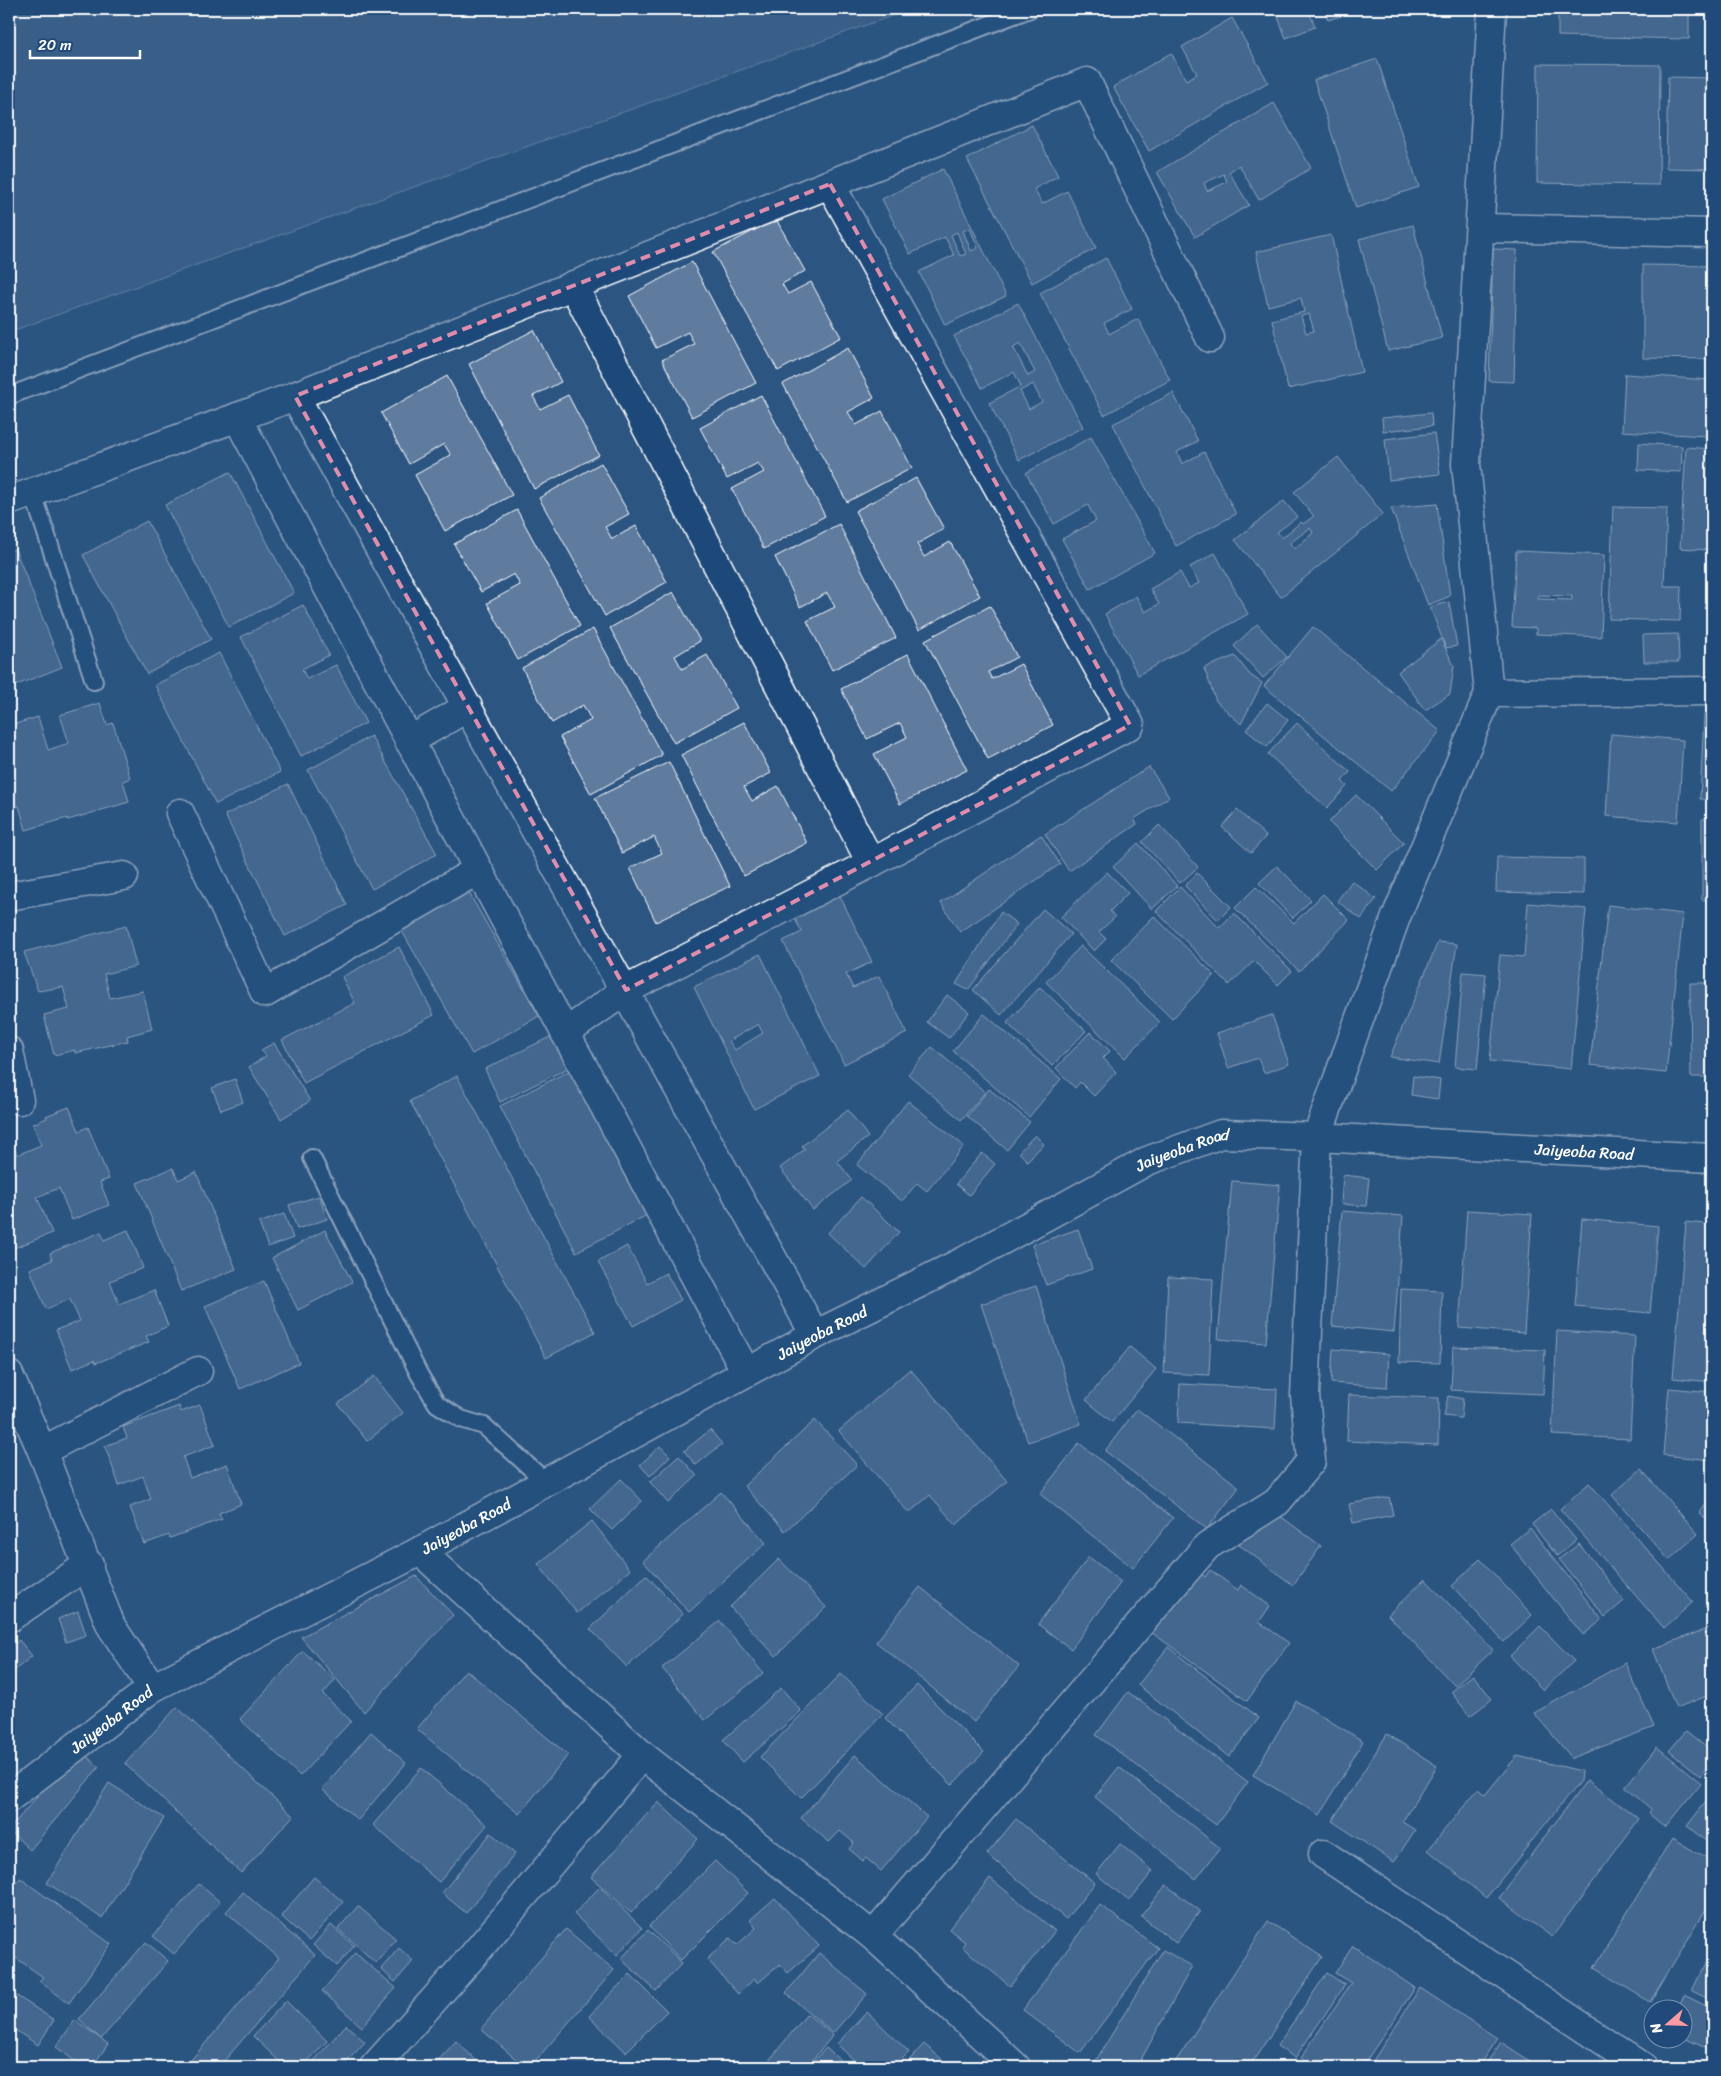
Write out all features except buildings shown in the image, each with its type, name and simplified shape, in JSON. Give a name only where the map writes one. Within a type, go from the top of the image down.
[{"type":"street","points":[[873,1936],[1207,1546],[1277,1502],[1311,1461],[1305,1395],[1318,1137],[1396,917],[1489,694],[1466,464],[1481,228],[1492,9]]},
{"type":"street","points":[[21,497],[294,396],[1087,82],[1210,338]]},
{"type":"street","points":[[565,1033],[626,990],[871,863],[1130,725],[830,184]]},
{"type":"street","points":[[1481,228],[1712,233]]},
{"type":"street","points":[[573,285],[871,863]]},
{"type":"street","points":[[294,396],[626,990],[815,1334]]},
{"type":"street","points":[[237,417],[746,1372]]},
{"type":"street","points":[[1489,694],[1712,692]]},
{"type":"street","points":[[409,742],[468,707]]},
{"type":"street","points":[[180,813],[265,993],[478,870]]},
{"type":"street","points":[[9,896],[124,876]]},
{"type":"street","points":[[9,1051],[19,1100]]},
{"type":"street","name":"Jaiyeoba Road","points":[[9,1798],[152,1688],[420,1551],[815,1334],[964,1261],[1147,1161],[1221,1134],[1318,1137],[1712,1158]]},
{"type":"street","points":[[42,1450],[198,1371]]},
{"type":"street","points":[[10,1384],[42,1450],[89,1564],[111,1626],[152,1688]]},
{"type":"street","points":[[420,1551],[642,1755],[873,1936],[1016,2067]]},
{"type":"street","points":[[9,1618],[89,1564]]},
{"type":"street","points":[[374,2067],[472,1958],[642,1755]]},
{"type":"street","points":[[1323,1854],[1644,2067]]},
{"type":"lane","points":[[9,396],[1030,9]]},
{"type":"lane","points":[[21,497],[94,680]]},
{"type":"lane","points":[[312,1158],[419,1374],[437,1404],[461,1419],[484,1426],[545,1482]]},
{"type":"highlighted area","points":[[830,184],[1130,725],[626,990],[295,396]]},
{"type":"shaded area","points":[[9,9],[911,9],[9,332]]}]
